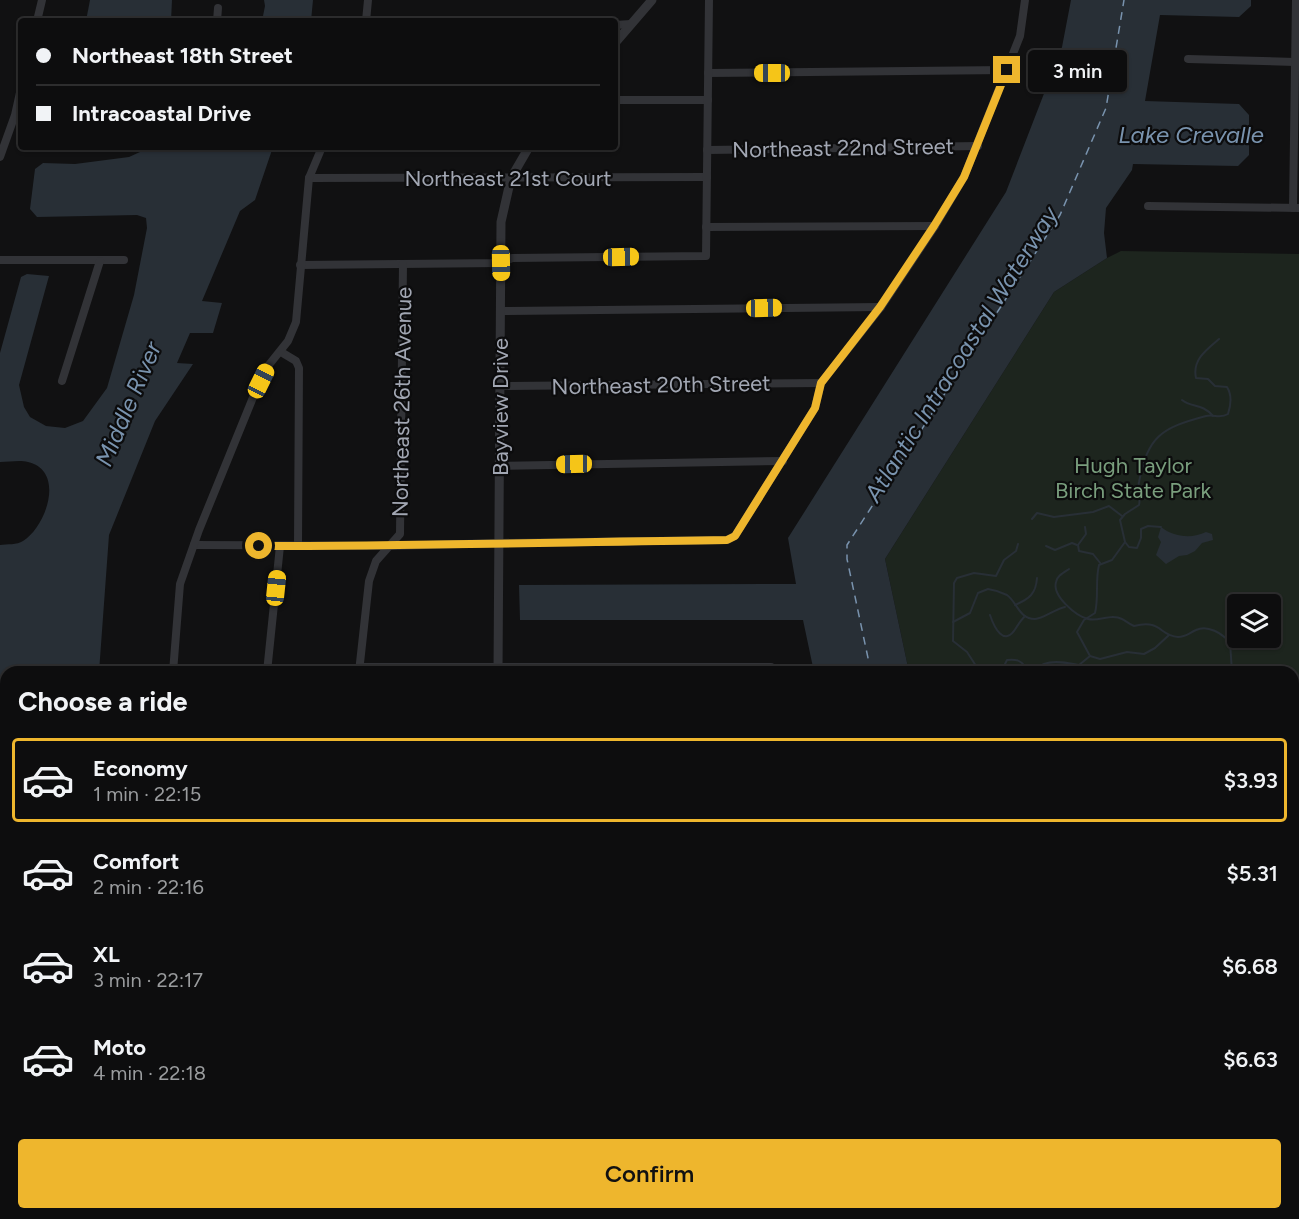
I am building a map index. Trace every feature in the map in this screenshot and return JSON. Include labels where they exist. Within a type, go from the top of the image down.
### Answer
[{"type":"street","points":[[38,18],[42,0]]},
{"type":"street","points":[[366,18],[368,0]]},
{"type":"street","points":[[618,39],[652,0]]},
{"type":"street","points":[[300,265],[501,263],[512,258],[706,256],[709,0]]},
{"type":"street","points":[[194,545],[388,546],[727,540],[735,536],[815,408],[821,383],[880,307],[964,177],[1020,36],[1025,0]]},
{"type":"street","points":[[1148,206],[1296,208],[1296,0]]},
{"type":"street","points":[[217,18],[218,8]]},
{"type":"street","points":[[618,25],[631,24]]},
{"type":"street","points":[[1188,59],[1295,62]]},
{"type":"street","points":[[708,73],[1007,70]]},
{"type":"street","points":[[618,100],[708,100]]},
{"type":"street","points":[[0,157],[18,115]]},
{"type":"street","name":"Northeast 22nd Street","points":[[707,150],[978,146]]},
{"type":"street","points":[[173,666],[180,584],[254,395],[268,366],[280,352],[296,322],[309,178],[321,150]]},
{"type":"street","name":"Bayview Drive","points":[[498,666],[501,222],[512,178],[527,150]]},
{"type":"street","name":"Northeast 21st Court","points":[[309,178],[707,177]]},
{"type":"street","points":[[706,227],[934,226]]},
{"type":"street","points":[[0,260],[124,260]]},
{"type":"street","points":[[62,381],[100,261]]},
{"type":"street","name":"Northeast 26th Avenue","points":[[359,666],[369,581],[376,561],[400,534],[403,264]]},
{"type":"street","points":[[501,312],[880,307]]},
{"type":"street","points":[[280,352],[296,361],[299,368],[298,545]]},
{"type":"street","name":"Northeast 20th Street","points":[[500,386],[821,383]]},
{"type":"street","points":[[500,466],[783,461]]},
{"type":"street","points":[[268,666],[280,546]]},
{"type":"green space","name":"Hugh Taylor Birch State Park","points":[[1121,251],[1299,254],[1299,666],[908,666],[885,559],[1054,292]]},
{"type":"water","points":[[90,0],[172,0],[171,18],[87,18]]},
{"type":"water","points":[[264,0],[313,0],[311,18],[263,18]]},
{"type":"water","points":[[1071,0],[1251,0],[1251,6],[1239,17],[1160,15],[1145,101],[1239,104],[1249,115],[1249,155],[1238,166],[1133,164],[1132,170],[1106,208],[1104,233],[1107,258],[1054,292],[885,559],[908,666],[813,666],[803,620],[520,620],[519,585],[796,584],[788,538],[1006,192],[1062,47]]},
{"type":"water","name":"Middle River","points":[[144,150],[272,150],[255,200],[240,211],[202,301],[222,303],[213,333],[190,333],[177,363],[193,364],[155,421],[109,535],[99,666],[0,666],[0,545],[21,542],[31,534],[45,512],[49,487],[40,467],[25,461],[0,462],[0,353],[21,277],[27,274],[49,276],[19,385],[24,407],[30,417],[46,426],[65,428],[83,421],[107,388],[134,295],[147,228],[146,218],[137,215],[37,217],[30,209],[35,169],[43,163],[75,164],[129,157]]},
{"type":"water","points":[[1161,527],[1183,536],[1195,536],[1206,532],[1212,534],[1213,540],[1202,543],[1195,551],[1179,556],[1166,564],[1156,555],[1161,542],[1158,537]]},
{"type":"waterway","points":[[1169,635],[1155,648],[1144,654],[1127,652],[1100,659],[1090,656],[1077,632],[1084,620],[1095,613],[1099,565],[1112,560],[1125,542],[1120,520],[1139,505],[1139,482],[1152,444],[1167,430],[1178,425],[1206,416],[1228,414],[1230,393],[1227,387],[1215,386],[1208,379],[1196,378],[1195,372],[1198,361],[1205,351],[1219,339]]},
{"type":"waterway","points":[[1182,400],[1205,409],[1213,416]]},
{"type":"waterway","points":[[1032,519],[1037,513],[1054,517],[1093,512],[1109,506],[1122,516]]},
{"type":"waterway","points":[[1125,542],[1129,547],[1137,548],[1141,538],[1141,529],[1148,526],[1161,527]]},
{"type":"waterway","points":[[1085,527],[1086,534],[1078,545],[1079,551],[1093,554],[1101,564]]},
{"type":"waterway","points":[[1046,546],[1055,550],[1072,543],[1077,545]]},
{"type":"waterway","points":[[976,666],[967,652],[953,641],[954,583],[957,578],[974,573],[996,576],[1004,560],[1016,551],[1018,544]]},
{"type":"waterway","points":[[1069,569],[1058,578],[1056,587],[1066,605],[1083,617],[1092,620],[1118,617],[1134,626],[1143,624],[1155,626],[1167,634],[1178,637],[1205,628],[1219,633],[1227,640]]},
{"type":"waterway","points":[[1015,605],[1031,595],[1037,578]]},
{"type":"waterway","points":[[953,622],[970,613],[978,593],[988,589],[1007,595],[1022,613],[1030,618],[1038,619],[1065,607]]},
{"type":"waterway","points":[[990,615],[997,630],[1004,636],[1012,634],[1025,616]]},
{"type":"waterway","points":[[1230,648],[1232,666]]},
{"type":"waterway","points":[[1040,666],[1052,662],[1079,665],[1090,656]]},
{"type":"waterway","points":[[1004,666],[1007,660],[1018,661],[1024,666]]},
{"type":"ferry route","points":[[870,666],[847,559],[847,545],[1060,215],[1106,108],[1124,0]]},
{"type":"route","points":[[259,546],[727,540],[735,536],[815,408],[821,383],[880,307],[964,177],[1007,70]]},
{"type":"water label","name":"Lake Crevalle","points":[[1191,134]]},
{"type":"water label","name":"Atlantic Intracoastal Waterway","points":[[961,354]]}]
